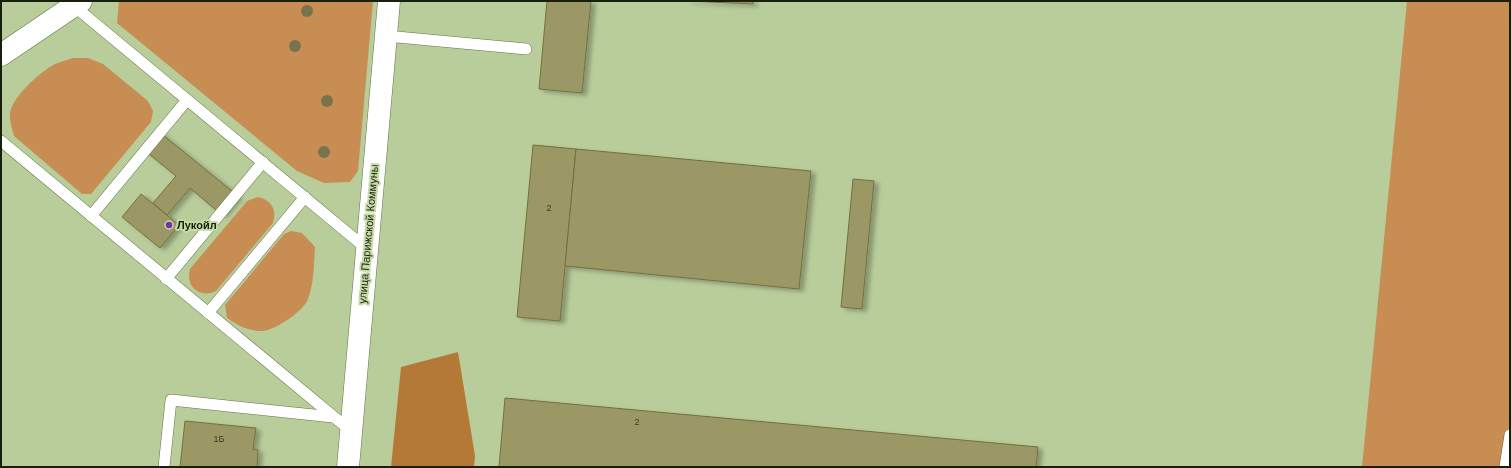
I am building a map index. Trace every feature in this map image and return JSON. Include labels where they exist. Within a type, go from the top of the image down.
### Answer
[{"type":"main road","name":"улица Парижской Коммуны","points":[[348,467],[389,1]]},
{"type":"main road","points":[[1,55],[78,3]]},
{"type":"lane","points":[[78,3],[187,100],[367,249]]},
{"type":"lane","points":[[386,36],[526,49]]},
{"type":"lane","points":[[91,216],[187,100]]},
{"type":"lane","points":[[1,141],[351,432]]},
{"type":"lane","points":[[166,279],[263,162]]},
{"type":"lane","points":[[208,313],[305,197]]},
{"type":"lane","points":[[164,467],[171,400],[333,417]]},
{"type":"lane","points":[[1505,467],[1510,438]]},
{"type":"shaded area","points":[[119,1],[373,1],[358,171],[350,182],[324,183],[297,171],[117,23]]},
{"type":"shaded area","points":[[1407,1],[1510,1],[1510,467],[1362,467]]},
{"type":"shaded area","points":[[73,58],[88,58],[103,64],[148,101],[153,111],[151,122],[91,194],[82,194],[14,136],[10,119],[11,109],[18,96],[30,84],[43,72],[55,64]]},
{"type":"shaded area","points":[[258,197],[263,198],[272,206],[274,213],[273,223],[216,291],[204,293],[195,290],[190,281],[190,269],[247,201]]},
{"type":"shaded area","points":[[291,231],[302,233],[315,247],[311,287],[305,304],[288,320],[273,328],[261,331],[247,329],[227,318],[225,305],[284,234]]},
{"type":"shaded area","points":[[458,352],[475,456],[474,467],[391,467],[401,367]]},
{"type":"building","points":[[547,1],[591,1],[582,93],[539,89]]},
{"type":"building","points":[[688,1],[753,1],[753,4]]},
{"type":"building","points":[[158,131],[238,196],[222,215],[190,188],[167,215],[153,203],[176,176],[143,149]]},
{"type":"building","points":[[533,145],[576,149],[560,321],[517,317]]},
{"type":"building","points":[[576,149],[811,171],[799,289],[565,266]]},
{"type":"building","points":[[853,179],[874,181],[862,309],[841,307]]},
{"type":"building","points":[[141,194],[179,225],[160,248],[122,217]]},
{"type":"building","points":[[505,398],[1038,447],[1036,467],[499,467]]},
{"type":"building","points":[[185,421],[256,428],[253,449],[258,450],[257,467],[180,467]]},
{"type":"place","name":"Лукойл","points":[[169,225]]}]
